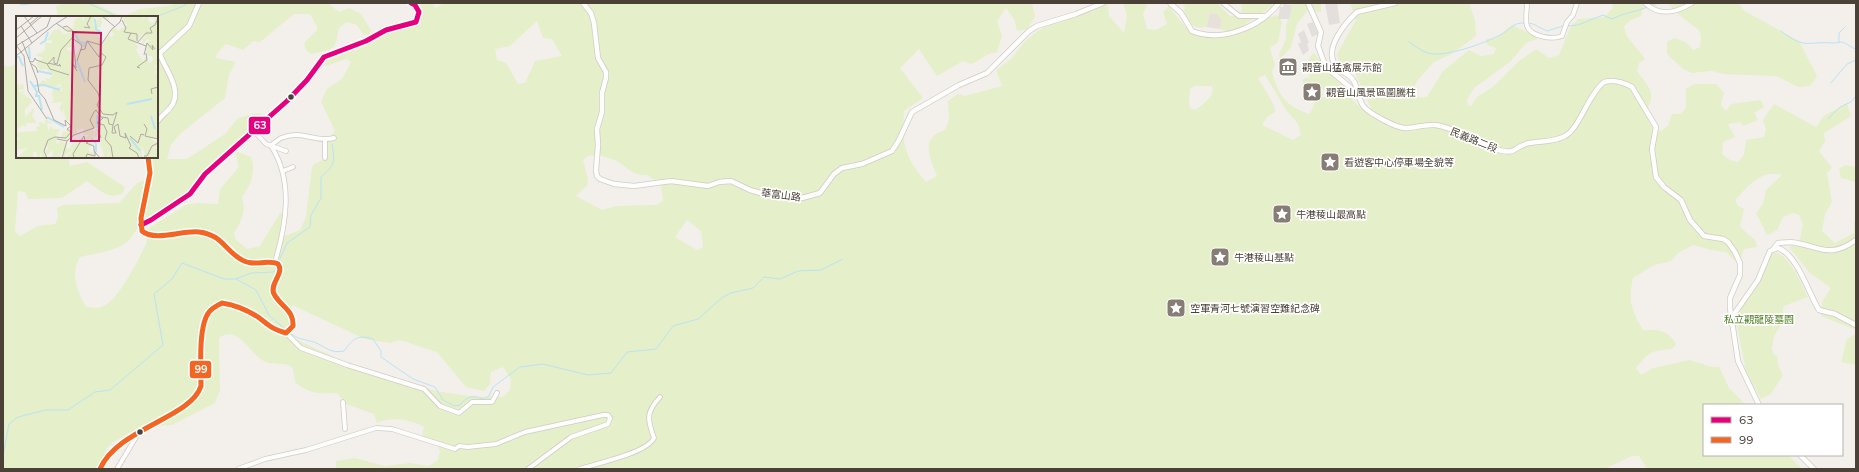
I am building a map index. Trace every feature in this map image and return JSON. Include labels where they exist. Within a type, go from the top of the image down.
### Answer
[{"type":"street","points":[[158,121],[174,103],[172,78],[160,55],[161,52],[189,26],[199,3]]},
{"type":"street","points":[[141,225],[190,194],[205,174],[287,101],[307,80],[324,57],[366,42],[386,30],[416,22],[419,12],[415,5],[411,3]]},
{"type":"street","name":"華富山路","points":[[583,3],[591,12],[594,23],[598,58],[606,72],[602,93],[602,112],[597,129],[598,145],[596,170],[597,176],[600,179],[614,184],[634,186],[672,181],[708,186],[725,181],[731,181],[750,190],[764,194],[802,198],[820,193],[834,174],[842,168],[862,164],[892,151],[899,140],[912,112],[960,85],[987,73],[1029,31],[1037,26],[1076,14],[1103,3]]},
{"type":"street","points":[[1170,3],[1181,13],[1190,28],[1196,32],[1227,35],[1236,32],[1264,16],[1279,3]]},
{"type":"street","points":[[1223,3],[1239,16],[1264,16]]},
{"type":"street","points":[[1308,3],[1320,32],[1318,46],[1324,62],[1333,73],[1357,93]]},
{"type":"street","name":"民義路二段","points":[[1395,3],[1357,12],[1350,19],[1332,47],[1331,54],[1335,65],[1354,80],[1360,101],[1365,109],[1395,126],[1405,128],[1422,125],[1436,125],[1495,149],[1505,152],[1513,152],[1527,143],[1565,137],[1577,124],[1597,87],[1604,82],[1609,80],[1625,83],[1632,88],[1656,127],[1652,156],[1654,170],[1659,182],[1681,200],[1690,220],[1704,236],[1722,239],[1728,242],[1740,263],[1740,275],[1730,298],[1730,308],[1738,361],[1759,404]]},
{"type":"street","points":[[1527,3],[1527,23],[1529,29],[1541,37],[1557,39],[1562,36],[1564,28],[1573,15],[1577,3]]},
{"type":"street","points":[[1646,4],[1651,8],[1671,13],[1680,11],[1692,3]]},
{"type":"street","points":[[253,130],[266,144],[286,151]]},
{"type":"street","points":[[271,146],[274,142],[290,135],[298,134],[325,140],[334,138]]},
{"type":"street","points":[[325,140],[325,158]]},
{"type":"street","points":[[271,146],[279,158],[283,172],[286,210],[276,263],[280,272],[273,290],[274,294],[286,307],[294,319],[293,326],[286,333]]},
{"type":"street","points":[[148,158],[150,173],[141,225],[142,231],[146,235],[155,236],[188,231],[210,234],[218,238],[241,260],[248,263],[276,263]]},
{"type":"street","points":[[283,172],[293,167]]},
{"type":"street","points":[[1732,317],[1752,288],[1770,251],[1778,243],[1796,242],[1828,251],[1847,246],[1856,240]]},
{"type":"street","points":[[1774,248],[1782,249],[1786,252],[1800,271],[1819,310],[1835,314],[1856,325]]},
{"type":"street","points":[[100,469],[108,454],[139,432],[180,409],[199,394],[201,386],[203,332],[206,317],[210,311],[222,303],[236,305],[258,317],[274,329],[286,333],[301,348],[347,365],[424,389],[440,406],[459,413],[472,402],[492,402],[497,393]]},
{"type":"street","points":[[579,469],[644,448],[653,441],[654,438],[649,424],[649,415],[660,397]]},
{"type":"street","points":[[343,402],[345,429]]},
{"type":"street","points":[[238,469],[376,428],[392,429],[455,449],[459,446],[468,447],[496,444],[525,432],[603,415],[608,415],[610,418],[608,424],[605,426],[584,431],[572,437],[528,469]]},
{"type":"street","points":[[117,469],[139,432]]},
{"type":"street","points":[[1801,456],[1814,469]]},
{"type":"shaded area","points":[[1325,3],[1337,3],[1340,23],[1329,25]]},
{"type":"shaded area","points":[[1284,4],[1292,5],[1289,19],[1278,19],[1280,7],[1283,7]]},
{"type":"shaded area","points":[[1210,13],[1218,14],[1222,21],[1220,29],[1206,27]]},
{"type":"shaded area","points":[[1313,22],[1318,34],[1312,37],[1307,24]]},
{"type":"shaded area","points":[[1304,30],[1309,43],[1307,44],[1309,50],[1303,55],[1298,44],[1301,42],[1298,34]]},
{"type":"green space","points":[[68,3],[94,3],[121,16],[58,16],[56,6]]},
{"type":"green space","points":[[176,3],[328,3],[339,12],[349,8],[361,14],[371,30],[369,36],[363,34],[357,25],[347,22],[339,28],[336,41],[332,48],[311,54],[306,50],[304,43],[317,30],[317,27],[310,14],[294,14],[260,42],[253,41],[243,50],[226,44],[217,53],[216,58],[236,62],[229,75],[225,98],[180,134],[171,145],[167,159],[187,159],[225,134],[238,118],[257,113],[262,114],[261,119],[255,127],[236,143],[184,197],[164,213],[142,223],[127,242],[119,247],[105,252],[80,257],[75,269],[75,276],[80,295],[86,307],[98,308],[113,299],[127,280],[147,242],[144,232],[146,230],[186,205],[197,203],[218,204],[220,189],[239,167],[235,151],[251,157],[253,168],[252,178],[242,197],[244,211],[234,233],[236,240],[247,249],[260,246],[280,213],[284,214],[282,230],[285,236],[300,230],[306,217],[312,167],[314,164],[323,160],[324,142],[335,131],[321,102],[327,89],[342,79],[351,62],[346,59],[326,66],[323,65],[323,62],[376,39],[389,28],[412,26],[418,22],[421,17],[417,3],[432,3],[436,8],[444,3],[1032,3],[1035,17],[1027,29],[1017,31],[1014,19],[1006,8],[997,21],[1002,36],[997,52],[989,54],[971,64],[963,61],[937,76],[919,49],[900,68],[923,98],[904,111],[904,142],[913,165],[926,182],[937,176],[930,156],[929,143],[932,138],[945,130],[949,120],[948,101],[958,94],[965,96],[1002,86],[996,70],[1011,59],[1026,40],[1044,27],[1108,4],[1109,16],[1124,33],[1127,16],[1123,3],[1148,3],[1143,14],[1147,29],[1156,30],[1167,24],[1163,12],[1169,6],[1186,28],[1191,31],[1202,35],[1223,36],[1225,30],[1220,29],[1222,21],[1218,14],[1210,13],[1206,27],[1201,28],[1194,26],[1184,11],[1185,6],[1180,3],[1217,3],[1230,16],[1238,16],[1242,10],[1241,3],[1276,3],[1246,24],[1248,29],[1267,18],[1277,15],[1282,22],[1278,42],[1270,48],[1275,65],[1272,72],[1274,80],[1284,99],[1294,107],[1309,114],[1316,98],[1327,97],[1325,91],[1311,81],[1308,73],[1307,66],[1311,56],[1314,53],[1356,103],[1369,111],[1371,108],[1354,71],[1339,62],[1337,54],[1356,20],[1350,3],[1469,3],[1475,20],[1476,36],[1450,55],[1434,62],[1417,81],[1412,93],[1421,98],[1427,97],[1443,71],[1469,50],[1481,56],[1494,54],[1496,48],[1487,45],[1486,39],[1496,38],[1512,25],[1540,38],[1526,43],[1510,62],[1474,88],[1467,100],[1468,105],[1471,106],[1477,97],[1494,86],[1519,61],[1536,49],[1549,58],[1559,55],[1571,26],[1578,19],[1604,17],[1613,8],[1612,3],[1667,3],[1643,8],[1641,16],[1631,20],[1624,26],[1626,35],[1645,59],[1639,63],[1637,71],[1650,91],[1651,100],[1645,113],[1653,129],[1661,131],[1668,126],[1672,114],[1680,114],[1686,108],[1686,89],[1694,84],[1716,84],[1724,93],[1721,105],[1726,111],[1731,104],[1761,100],[1764,107],[1754,113],[1758,120],[1743,126],[1740,122],[1728,124],[1735,137],[1723,142],[1722,154],[1730,160],[1738,162],[1744,155],[1746,140],[1764,137],[1766,129],[1763,120],[1774,104],[1816,127],[1824,116],[1847,103],[1851,116],[1824,133],[1825,141],[1819,151],[1832,168],[1827,173],[1832,202],[1825,214],[1822,231],[1835,243],[1854,233],[1854,222],[1856,221],[1856,330],[1821,316],[1822,302],[1831,288],[1810,273],[1789,247],[1799,243],[1803,225],[1799,215],[1793,213],[1783,217],[1777,230],[1768,235],[1766,233],[1756,213],[1763,204],[1766,190],[1782,175],[1767,174],[1750,184],[1735,200],[1738,206],[1744,209],[1740,227],[1755,240],[1757,247],[1744,249],[1741,258],[1735,261],[1726,252],[1711,250],[1694,245],[1678,253],[1671,261],[1654,265],[1633,278],[1631,299],[1633,311],[1643,330],[1662,331],[1669,335],[1676,344],[1672,349],[1660,350],[1651,353],[1644,358],[1636,368],[1641,375],[1653,368],[1690,360],[1712,367],[1719,367],[1729,388],[1745,404],[1703,404],[1703,456],[1789,456],[1802,469],[1647,469],[1639,456],[1632,456],[1604,469],[336,469],[336,461],[355,458],[385,466],[410,463],[429,466],[438,460],[440,451],[438,446],[425,442],[422,437],[424,427],[413,422],[395,419],[377,423],[374,414],[346,404],[337,393],[320,393],[305,389],[295,382],[293,368],[283,364],[272,364],[260,359],[239,338],[227,334],[220,337],[219,341],[220,390],[215,403],[172,425],[143,426],[113,442],[106,449],[102,469],[3,469],[3,65],[8,67],[16,64],[16,158],[68,158],[70,166],[87,162],[125,187],[123,193],[113,196],[104,193],[87,181],[62,198],[28,199],[25,192],[18,191],[15,231],[20,236],[38,226],[55,224],[58,218],[57,208],[63,205],[119,203],[137,183],[150,178],[147,158],[158,158],[158,16],[125,16],[140,9],[168,6]],"holes":[[[537,21],[543,38],[552,39],[562,56],[535,61],[525,83],[518,84],[506,63],[497,60],[495,49],[510,46]],[[1265,75],[1286,110],[1298,124],[1301,135],[1293,140],[1262,125],[1267,117],[1275,112],[1274,105],[1258,78]],[[1194,86],[1212,86],[1212,94],[1208,100],[1195,110],[1190,108],[1190,89]],[[599,155],[617,161],[634,173],[647,175],[661,184],[663,201],[656,205],[616,206],[602,210],[576,196],[587,186],[588,179],[583,160],[588,156]],[[687,220],[701,231],[703,247],[697,250],[675,237]],[[292,305],[365,339],[390,343],[400,340],[437,352],[466,387],[484,391],[490,384],[491,372],[503,367],[511,379],[510,390],[503,397],[447,393],[420,387],[366,370],[289,336]]]},
{"type":"green space","points":[[1293,3],[1321,3],[1321,12],[1307,11],[1297,24],[1291,47],[1280,59],[1279,54],[1286,39],[1286,26]]},
{"type":"green space","points":[[1667,3],[1739,3],[1743,10],[1799,41],[1817,76],[1810,86],[1798,87],[1776,76],[1723,74],[1712,71],[1692,73],[1683,69],[1667,54],[1667,42],[1674,38],[1686,42],[1693,50],[1700,47],[1701,37],[1699,30],[1684,19]]},
{"type":"green space","points":[[1308,77],[1324,95],[1315,97],[1309,95],[1302,80]]},
{"type":"green space","points":[[1845,165],[1856,167],[1856,182],[1841,178],[1839,169]]},
{"type":"green space","name":"私立觀龍陵墓園","points":[[1776,253],[1786,259],[1791,265],[1808,297],[1784,306],[1780,327],[1774,336],[1772,349],[1774,355],[1777,356],[1778,365],[1783,375],[1771,394],[1761,399],[1746,371],[1736,321],[1738,309],[1755,290],[1771,254]]},
{"type":"green space","points":[[1856,334],[1856,365],[1841,362],[1847,339]]},
{"type":"waterway","points":[[17,3],[23,5],[34,3]]},
{"type":"waterway","points":[[88,3],[116,16]]},
{"type":"waterway","points":[[158,16],[188,3]]},
{"type":"waterway","points":[[1651,6],[1657,3]]},
{"type":"waterway","points":[[1568,26],[1578,25],[1603,15],[1612,19],[1648,7]]},
{"type":"waterway","points":[[1409,42],[1420,50],[1428,53],[1435,54],[1454,52],[1485,42],[1503,33],[1514,25],[1524,23]]},
{"type":"waterway","points":[[1527,23],[1533,24],[1547,31],[1563,26]]},
{"type":"waterway","points":[[1839,42],[1839,33],[1845,27]]},
{"type":"waterway","points":[[1781,31],[1801,43],[1842,42],[1856,49]]},
{"type":"waterway","points":[[1831,83],[1847,64],[1856,60]]},
{"type":"waterway","points":[[1828,119],[1840,107],[1851,102],[1856,96]]},
{"type":"waterway","points":[[278,263],[287,243],[310,227],[311,215],[321,198],[321,177],[329,169],[334,160],[332,144]]},
{"type":"waterway","points":[[290,333],[336,352],[344,351],[350,343],[359,337],[373,339],[381,351],[381,357],[413,379],[435,387],[443,400],[454,406],[460,405],[470,397],[483,399],[489,396],[493,387],[520,367],[543,364],[588,375],[611,373],[627,352],[656,349],[673,326],[698,319],[723,297],[731,293],[753,288],[764,277],[780,279],[798,271],[821,270],[843,259]]},
{"type":"waterway","points":[[3,456],[9,424],[18,417],[46,410],[68,410],[95,392],[110,390],[163,345],[154,294],[172,279],[182,263],[224,279],[236,279],[251,273],[274,272],[277,266]]},
{"type":"waterway","points":[[236,279],[256,290],[269,315],[285,329]]},
{"type":"transit line","name":"63","points":[[141,225],[190,194],[205,174],[287,101],[307,80],[324,57],[366,41],[386,30],[416,22],[419,12],[415,5],[411,3]]},
{"type":"transit line","name":"99","points":[[100,469],[109,455],[122,443],[184,407],[195,397],[201,386],[201,348],[203,327],[205,318],[213,308],[222,303],[236,306],[254,314],[273,328],[286,333],[293,326],[293,321],[289,312],[274,294],[273,290],[280,271],[278,264],[269,262],[246,262],[236,256],[213,236],[199,232],[154,236],[142,231],[141,218],[150,173],[148,158]]},
{"type":"place","name":"觀音山猛禽展示館","points":[[1288,67]]},
{"type":"place","name":"觀音山風景區圖騰柱","points":[[1312,92]]},
{"type":"place","name":"看遊客中心停車場全貌等","points":[[1330,162]]},
{"type":"place","name":"牛港稜山最高點","points":[[1282,214]]},
{"type":"place","name":"牛港稜山基點","points":[[1220,257]]},
{"type":"place","name":"空軍青河七號演習空難紀念碑","points":[[1176,308]]}]
